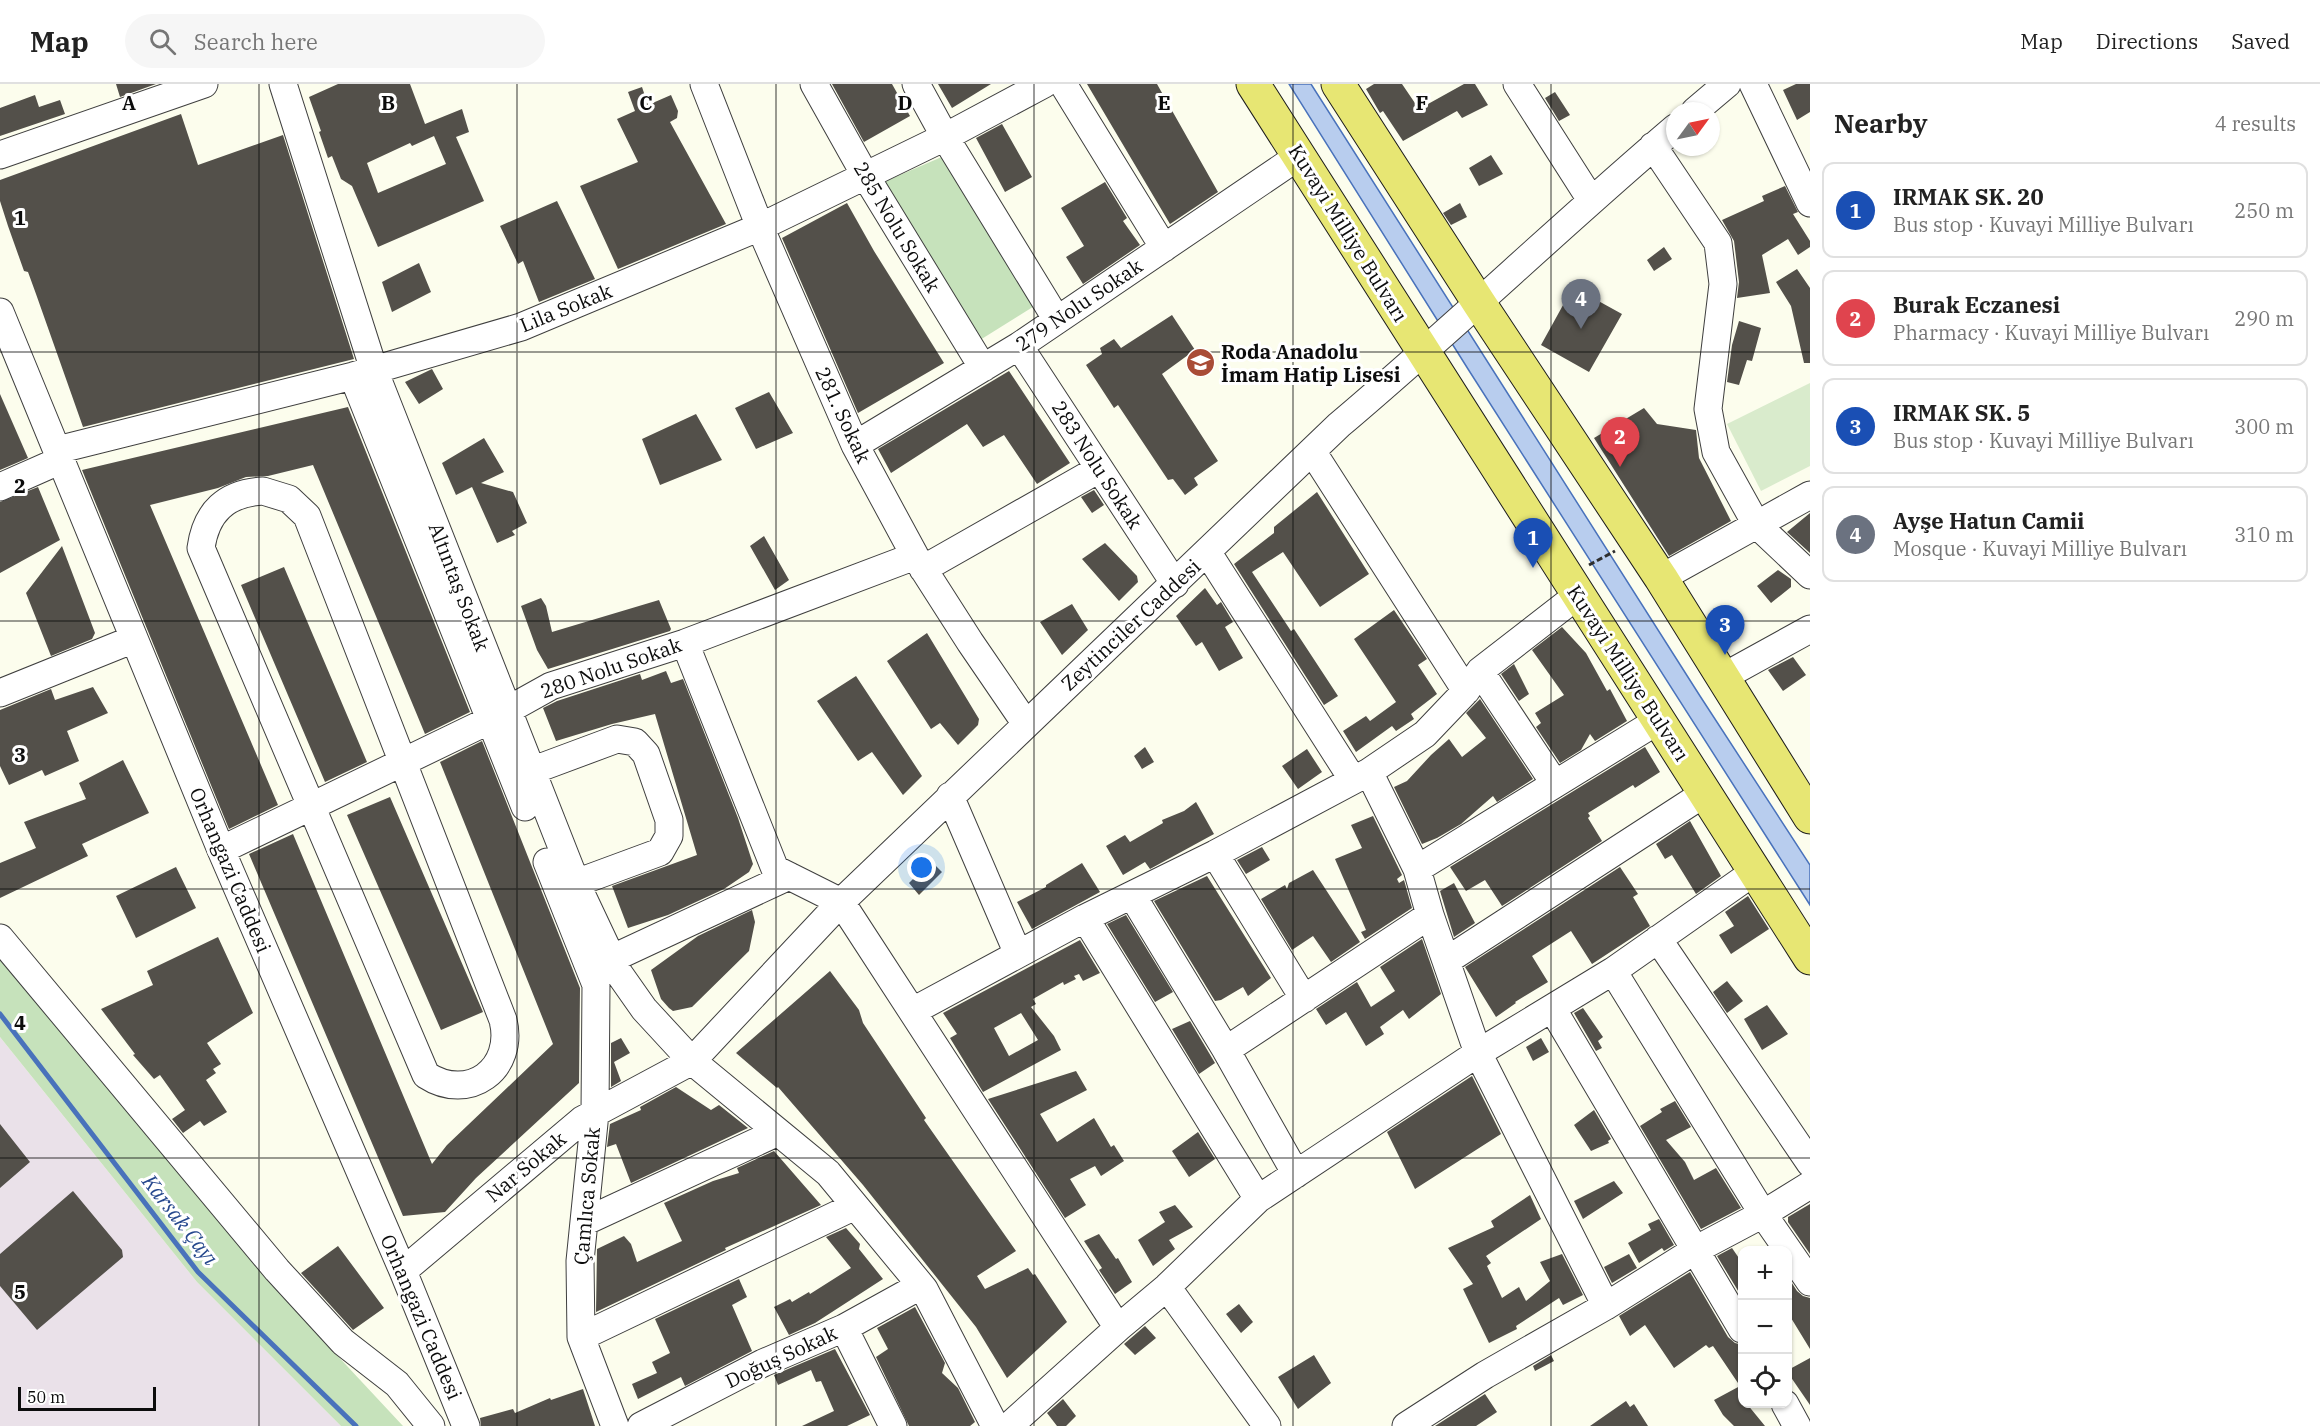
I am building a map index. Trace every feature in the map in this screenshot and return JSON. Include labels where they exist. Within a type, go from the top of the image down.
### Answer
[{"type":"main road","name":"Kuvayi Milliye Bulvarı","points":[[1253,84],[1299,156],[1453,327],[1661,578],[1810,817]]},
{"type":"main road","name":"Kuvayi Milliye Bulvarı","points":[[1338,84],[1453,327],[1583,581],[1659,720],[1810,958]]},
{"type":"street","points":[[0,155],[204,84]]},
{"type":"street","name":"Altıntaş Sokak","points":[[284,84],[363,373],[499,714],[608,972],[692,1061],[828,1173],[924,1289],[994,1426]]},
{"type":"street","name":"281. Sokak","points":[[704,84],[760,227],[855,445],[919,562],[1026,724]]},
{"type":"street","name":"285 Nolu Sokak","points":[[814,84],[865,176],[983,368]]},
{"type":"street","points":[[916,84],[1057,321]]},
{"type":"street","name":"Lila Sokak","points":[[0,487],[59,455],[363,373],[521,327],[760,227],[945,136],[1044,84]]},
{"type":"street","points":[[1063,84],[1164,248]]},
{"type":"street","points":[[1517,84],[1591,200]]},
{"type":"street","points":[[1706,102],[1727,84]]},
{"type":"street","points":[[1753,84],[1810,203]]},
{"type":"street","name":"Zeytinciler Caddesi","points":[[692,1061],[842,902],[950,796],[1208,553],[1339,424],[1453,327],[1591,200],[1666,135]]},
{"type":"street","points":[[1653,146],[1718,243],[1723,284],[1708,409],[1716,452],[1756,524],[1810,574]]},
{"type":"street","name":"279 Nolu Sokak","points":[[855,445],[1019,346],[1299,156]]},
{"type":"street","name":"Orhangazi Caddesi","points":[[0,312],[221,850],[403,1271],[466,1426]]},
{"type":"street","name":"283 Nolu Sokak","points":[[1019,346],[1175,584]]},
{"type":"street","points":[[1312,451],[1473,681],[1555,784]]},
{"type":"street","name":"280 Nolu Sokak","points":[[221,850],[403,762],[551,686],[685,643],[919,562],[1099,469]]},
{"type":"street","points":[[263,491],[276,494],[289,499],[307,516],[505,1030],[505,1042],[498,1064],[490,1073],[479,1080],[456,1086],[436,1081],[426,1075],[310,807],[201,548],[203,535],[214,513],[236,496],[263,491]]},
{"type":"street","points":[[1661,578],[1810,495]]},
{"type":"street","points":[[1208,553],[1361,776],[1417,870],[1430,915],[1478,1053],[1606,1305]]},
{"type":"street","points":[[913,1011],[1085,918],[1215,854],[1361,776],[1425,734],[1473,681],[1583,581]]},
{"type":"street","points":[[1723,676],[1810,629]]},
{"type":"street","points":[[0,693],[134,639]]},
{"type":"street","points":[[685,643],[776,869],[842,902],[1118,1328]]},
{"type":"street","name":"Altıntaş Sokak","points":[[499,714],[531,771],[576,883],[608,972]]},
{"type":"street","points":[[1417,870],[1659,720]]},
{"type":"street","points":[[531,771],[617,739],[635,742],[646,754],[669,820],[669,836],[666,845],[660,852],[576,883]]},
{"type":"street","points":[[1446,961],[1705,793]]},
{"type":"street","points":[[950,796],[1018,954]]},
{"type":"street","points":[[1215,854],[1304,999]]},
{"type":"street","points":[[1009,1426],[1167,1287],[1258,1199],[1478,1053],[1613,971],[1754,872]]},
{"type":"street","points":[[608,972],[789,876]]},
{"type":"street","points":[[1132,895],[1226,1050],[1296,1174]]},
{"type":"street","points":[[1226,1050],[1430,915]]},
{"type":"street","points":[[1085,918],[1258,1199]]},
{"type":"street","points":[[0,938],[277,1270],[343,1342],[397,1384],[432,1426]]},
{"type":"street","points":[[1659,939],[1810,1163]]},
{"type":"street","points":[[1613,971],[1763,1214],[1810,1282]]},
{"type":"street","name":"Çamlıca Sokak","points":[[608,972],[580,1261],[581,1337],[615,1426]]},
{"type":"street","points":[[1552,1008],[1738,1320]]},
{"type":"street","name":"Nar Sokak","points":[[403,1271],[582,1120],[692,1061]]},
{"type":"street","points":[[584,1222],[778,1132]]},
{"type":"street","points":[[1406,1426],[1485,1375],[1810,1185]]},
{"type":"street","points":[[581,1337],[855,1206]]},
{"type":"street","name":"Doğuş Sokak","points":[[641,1426],[763,1363],[844,1328],[920,1286]]},
{"type":"street","points":[[1167,1287],[1267,1426]]},
{"type":"street","points":[[844,1328],[893,1426]]},
{"type":"path","points":[[1583,581],[1623,547]]},
{"type":"shaded area","points":[[0,1037],[197,1282],[341,1426],[0,1426]]},
{"type":"green space","points":[[944,156],[1036,305],[980,340],[879,184]]},
{"type":"green space","points":[[1810,383],[1810,466],[1761,491],[1727,424]]},
{"type":"green space","points":[[0,957],[320,1337],[403,1426],[341,1426],[197,1282],[0,1037]]},
{"type":"water","points":[[1289,84],[1311,84],[1810,865],[1810,905],[1468,369]]},
{"type":"building","points":[[116,84],[156,84],[120,97]]},
{"type":"building","points":[[338,84],[410,84],[425,124],[462,109],[469,132],[456,137],[484,201],[378,247],[352,186],[341,179],[332,156],[328,158],[309,97]],"holes":[[[434,136],[446,164],[378,193],[367,163],[410,143],[412,146]]]},
{"type":"building","points":[[832,84],[892,84],[910,116],[864,142]]},
{"type":"building","points":[[938,84],[991,84],[952,108]]},
{"type":"building","points":[[1087,84],[1157,84],[1218,192],[1170,224]]},
{"type":"building","points":[[1374,84],[1402,84],[1419,109],[1464,84],[1475,84],[1488,105],[1462,118],[1457,111],[1403,141],[1383,111],[1380,113],[1366,89]]},
{"type":"building","points":[[1796,84],[1810,84],[1810,112],[1797,120],[1783,90]]},
{"type":"building","points":[[642,87],[648,105],[671,95],[678,111],[677,118],[670,122],[726,224],[618,269],[580,186],[638,162],[617,119],[635,111],[628,92]]},
{"type":"building","points":[[1555,92],[1570,115],[1559,121],[1545,98]]},
{"type":"building","points":[[35,95],[39,107],[60,100],[65,114],[0,136],[0,108]]},
{"type":"building","points":[[181,114],[198,165],[283,135],[354,359],[83,427],[28,272],[24,271],[8,226],[0,201],[0,180]]},
{"type":"building","points":[[1002,124],[1032,177],[1005,192],[976,138]]},
{"type":"building","points":[[1491,155],[1503,174],[1479,186],[1469,168]]},
{"type":"building","points":[[1105,182],[1127,218],[1123,221],[1140,245],[1083,284],[1066,257],[1084,246],[1061,208]]},
{"type":"building","points":[[1785,186],[1798,212],[1793,214],[1810,241],[1810,247],[1798,255],[1788,239],[1762,255],[1770,293],[1737,298],[1739,282],[1734,241],[1722,220],[1764,201],[1762,196]]},
{"type":"building","points":[[557,201],[595,279],[539,302],[523,261],[518,264],[500,226]]},
{"type":"building","points":[[847,203],[944,363],[858,413],[782,238]]},
{"type":"building","points":[[1460,203],[1467,217],[1451,225],[1443,213]]},
{"type":"building","points":[[1664,247],[1672,259],[1654,271],[1647,260]]},
{"type":"building","points":[[419,263],[431,292],[392,312],[382,282]]},
{"type":"building","points":[[1797,269],[1810,288],[1810,363],[1804,363],[1791,306],[1776,282]]},
{"type":"building","points":[[1573,287],[1622,314],[1589,372],[1541,345]]},
{"type":"building","points":[[1172,315],[1195,350],[1162,374],[1218,461],[1194,478],[1198,485],[1185,495],[1173,479],[1168,480],[1118,405],[1114,408],[1086,365],[1102,354],[1100,348],[1114,339],[1121,348]]},
{"type":"building","points":[[1739,321],[1761,328],[1752,361],[1747,360],[1739,385],[1727,382],[1732,345]]},
{"type":"building","points":[[432,369],[443,389],[419,404],[405,382]]},
{"type":"building","points":[[1009,371],[1070,463],[1037,484],[1004,435],[983,447],[967,424],[891,473],[878,449]]},
{"type":"building","points":[[769,392],[793,433],[756,449],[735,408]]},
{"type":"building","points":[[0,394],[28,458],[0,470]]},
{"type":"building","points":[[348,407],[470,712],[425,734],[313,465],[268,476],[246,477],[218,488],[150,505],[278,805],[229,829],[82,470]]},
{"type":"building","points":[[1644,408],[1657,424],[1696,430],[1699,458],[1731,521],[1669,556],[1594,438]]},
{"type":"building","points":[[696,414],[722,460],[660,485],[642,439]]},
{"type":"building","points":[[484,438],[504,472],[481,483],[513,492],[527,523],[512,531],[515,535],[497,543],[472,487],[456,495],[442,463]]},
{"type":"building","points":[[38,487],[60,540],[0,573],[0,502]]},
{"type":"building","points":[[1094,490],[1104,505],[1092,513],[1081,497]]},
{"type":"building","points":[[1317,492],[1369,574],[1320,607],[1283,552],[1252,572],[1291,631],[1294,629],[1338,696],[1324,705],[1234,564],[1274,533],[1274,527]]},
{"type":"building","points":[[1810,513],[1810,553],[1787,532]]},
{"type":"building","points":[[764,536],[789,580],[775,590],[750,546]]},
{"type":"building","points":[[1105,543],[1137,576],[1138,582],[1119,601],[1082,559]]},
{"type":"building","points":[[62,546],[95,633],[92,639],[51,656],[26,593]]},
{"type":"building","points":[[284,567],[367,762],[325,782],[241,585]]},
{"type":"building","points":[[1778,570],[1791,579],[1791,587],[1771,603],[1757,586]]},
{"type":"building","points":[[1205,588],[1217,605],[1221,602],[1233,622],[1225,627],[1243,658],[1219,671],[1202,642],[1196,646],[1176,616]]},
{"type":"building","points":[[541,598],[546,606],[552,632],[659,600],[671,629],[548,669],[537,650],[521,606]]},
{"type":"building","points":[[1072,604],[1088,630],[1062,655],[1040,622]]},
{"type":"building","points":[[1394,610],[1427,659],[1418,665],[1437,694],[1411,714],[1414,719],[1396,731],[1392,726],[1356,752],[1343,731],[1366,716],[1370,721],[1396,702],[1354,639]]},
{"type":"building","points":[[1562,627],[1586,653],[1607,691],[1610,689],[1627,721],[1595,741],[1590,734],[1581,750],[1560,763],[1536,727],[1541,723],[1535,713],[1564,695],[1532,650]]},
{"type":"building","points":[[927,633],[979,719],[978,725],[958,745],[940,723],[931,729],[887,661]]},
{"type":"building","points":[[1793,657],[1806,675],[1783,691],[1768,670]]},
{"type":"building","points":[[1514,664],[1529,694],[1519,701],[1501,674]]},
{"type":"building","points":[[666,671],[671,683],[683,679],[738,818],[753,864],[749,872],[724,889],[668,915],[628,928],[612,886],[697,855],[655,714],[556,741],[543,708],[557,701],[640,674],[642,680]]},
{"type":"building","points":[[856,676],[922,776],[903,795],[872,752],[858,761],[817,701]]},
{"type":"building","points":[[93,687],[108,713],[67,731],[79,761],[45,776],[42,770],[9,785],[0,766],[0,710],[51,689],[55,700]]},
{"type":"building","points":[[1480,699],[1533,779],[1497,802],[1493,796],[1461,824],[1422,844],[1394,787],[1407,781],[1449,739],[1462,757],[1486,738],[1466,713]]},
{"type":"building","points":[[482,741],[580,988],[579,1083],[476,1178],[445,1212],[403,1216],[249,854],[293,834],[432,1164],[447,1145],[553,1044],[440,762]]},
{"type":"building","points":[[1145,747],[1154,762],[1142,769],[1134,756]]},
{"type":"building","points":[[1645,747],[1660,772],[1635,788],[1633,785],[1588,813],[1590,816],[1588,818],[1602,841],[1502,906],[1485,880],[1466,891],[1450,867]]},
{"type":"building","points":[[1307,749],[1322,772],[1298,789],[1282,766]]},
{"type":"building","points":[[123,760],[149,813],[82,844],[88,856],[0,898],[0,863],[36,848],[24,822],[86,799],[79,783]]},
{"type":"building","points":[[390,797],[483,1012],[441,1030],[347,815]]},
{"type":"building","points":[[1196,802],[1214,834],[1150,869],[1145,862],[1123,875],[1106,846],[1125,835],[1130,842],[1163,823],[1162,820],[1184,811]]},
{"type":"building","points":[[1373,816],[1402,875],[1397,879],[1399,883],[1404,880],[1412,908],[1365,939],[1361,932],[1366,930],[1335,859],[1362,848],[1351,825]]},
{"type":"building","points":[[1690,821],[1721,876],[1696,894],[1672,855],[1665,859],[1656,844]]},
{"type":"building","points":[[1262,847],[1270,860],[1246,874],[1237,860]]},
{"type":"building","points":[[931,861],[942,872],[919,895],[909,883]]},
{"type":"building","points":[[1082,863],[1100,892],[1032,929],[1017,902],[1046,887]]},
{"type":"building","points":[[176,867],[196,908],[136,938],[116,896]]},
{"type":"building","points":[[1620,867],[1638,894],[1633,897],[1650,926],[1592,964],[1571,931],[1532,956],[1548,982],[1515,1002],[1496,1017],[1465,967]]},
{"type":"building","points":[[1313,870],[1360,942],[1331,962],[1313,936],[1292,950],[1261,899],[1285,885],[1287,889],[1289,883]]},
{"type":"building","points":[[1207,876],[1271,978],[1248,996],[1243,987],[1215,1001],[1154,901]]},
{"type":"building","points":[[1454,883],[1475,923],[1454,937],[1440,891]]},
{"type":"building","points":[[1748,896],[1769,929],[1731,954],[1719,935],[1734,926],[1725,912]]},
{"type":"building","points":[[752,910],[755,922],[749,951],[692,1007],[673,1011],[669,1008],[661,999],[651,970],[698,936]]},
{"type":"building","points":[[1126,915],[1173,992],[1155,1002],[1107,924]]},
{"type":"building","points":[[218,937],[253,1013],[207,1043],[221,1064],[213,1069],[216,1073],[206,1080],[227,1112],[204,1126],[200,1121],[183,1133],[172,1119],[185,1110],[160,1075],[154,1079],[133,1055],[135,1054],[101,1009],[153,985],[147,971]]},
{"type":"building","points":[[1422,939],[1441,994],[1409,1019],[1403,1010],[1380,1027],[1384,1034],[1366,1046],[1346,1012],[1326,1025],[1316,1009],[1357,982],[1371,1007],[1395,991],[1380,967]]},
{"type":"building","points":[[1080,940],[1100,973],[1083,981],[1079,974],[1074,976],[1076,979],[1064,985],[1063,982],[1033,999],[1036,1004],[1031,1007],[1054,1036],[1061,1050],[983,1092],[950,1038],[957,1034],[943,1013]],"holes":[[[1021,1013],[1038,1040],[1009,1056],[994,1028]]]},
{"type":"building","points":[[830,971],[859,1010],[863,1023],[926,1118],[924,1120],[1016,1251],[977,1276],[985,1289],[1028,1268],[1033,1275],[1035,1274],[1067,1322],[1007,1378],[976,1327],[863,1185],[778,1087],[736,1053]]},
{"type":"building","points":[[1727,981],[1743,1001],[1727,1013],[1713,992]]},
{"type":"building","points":[[1767,1005],[1788,1034],[1762,1050],[1744,1019]]},
{"type":"building","points":[[1583,1008],[1603,1037],[1598,1041],[1602,1048],[1596,1051],[1574,1013]]},
{"type":"building","points":[[1190,1021],[1215,1063],[1199,1074],[1172,1029]]},
{"type":"building","points":[[621,1038],[630,1053],[614,1062],[621,1081],[611,1087],[611,1043]]},
{"type":"building","points":[[1541,1038],[1549,1052],[1533,1061],[1526,1047]]},
{"type":"building","points":[[1076,1071],[1087,1090],[1040,1114],[1057,1142],[1094,1118],[1111,1147],[1114,1145],[1124,1161],[1101,1176],[1095,1166],[1070,1179],[1086,1205],[1065,1218],[988,1099]]},
{"type":"building","points":[[1472,1076],[1501,1134],[1415,1189],[1387,1132]]},
{"type":"building","points":[[676,1087],[711,1110],[719,1105],[748,1128],[631,1183],[616,1144],[607,1147],[610,1124],[641,1110],[640,1107]]},
{"type":"building","points":[[1675,1101],[1691,1127],[1666,1140],[1685,1162],[1694,1180],[1716,1168],[1741,1208],[1701,1229],[1640,1126],[1662,1112],[1660,1109]]},
{"type":"building","points":[[1594,1110],[1611,1139],[1609,1143],[1591,1151],[1574,1125]]},
{"type":"building","points":[[0,1124],[30,1162],[0,1188]]},
{"type":"building","points":[[1198,1132],[1215,1159],[1189,1177],[1172,1151]]},
{"type":"building","points":[[774,1151],[821,1205],[725,1248],[726,1250],[596,1312],[597,1249],[624,1236],[631,1244],[637,1262],[682,1241],[664,1203],[713,1181],[739,1173],[737,1168]]},
{"type":"building","points":[[1614,1181],[1623,1193],[1583,1219],[1574,1201]]},
{"type":"building","points":[[73,1191],[122,1250],[123,1257],[37,1330],[0,1286],[0,1254]]},
{"type":"building","points":[[1530,1195],[1541,1219],[1486,1256],[1491,1263],[1487,1266],[1502,1298],[1519,1287],[1526,1301],[1550,1281],[1540,1262],[1562,1254],[1583,1295],[1563,1305],[1559,1298],[1516,1326],[1517,1329],[1489,1343],[1463,1289],[1473,1284],[1448,1248],[1494,1227],[1491,1221]]},
{"type":"building","points":[[1810,1204],[1810,1254],[1788,1222],[1788,1217]]},
{"type":"building","points":[[1175,1205],[1193,1227],[1169,1240],[1175,1249],[1153,1266],[1138,1240],[1165,1222],[1159,1212]]},
{"type":"building","points":[[1659,1219],[1674,1245],[1664,1251],[1662,1248],[1639,1263],[1628,1243],[1651,1230],[1648,1224]]},
{"type":"building","points":[[846,1228],[860,1244],[859,1249],[883,1279],[815,1323],[789,1335],[774,1307],[790,1299],[792,1302],[809,1292],[810,1294],[851,1268],[826,1237]]},
{"type":"building","points":[[1099,1234],[1116,1259],[1118,1258],[1132,1282],[1115,1294],[1099,1270],[1102,1268],[1084,1241]]},
{"type":"building","points":[[338,1246],[384,1308],[353,1330],[301,1273]]},
{"type":"building","points":[[1732,1248],[1738,1257],[1738,1291],[1717,1256]]},
{"type":"building","points":[[1629,1254],[1637,1268],[1612,1283],[1604,1267]]},
{"type":"building","points":[[1690,1272],[1728,1337],[1738,1344],[1738,1383],[1713,1346],[1709,1348],[1706,1345],[1674,1368],[1645,1325],[1630,1336],[1619,1316]]},
{"type":"building","points":[[739,1279],[747,1297],[732,1305],[752,1351],[685,1386],[681,1377],[638,1399],[632,1384],[657,1373],[652,1362],[670,1353],[655,1319]]},
{"type":"building","points":[[1792,1283],[1803,1296],[1810,1298],[1810,1349],[1792,1320]]},
{"type":"building","points":[[1239,1304],[1253,1322],[1241,1333],[1226,1314]]},
{"type":"building","points":[[915,1307],[945,1363],[942,1373],[958,1388],[975,1422],[970,1426],[909,1426],[876,1357],[888,1349],[877,1328]]},
{"type":"building","points":[[1145,1326],[1156,1338],[1135,1355],[1124,1344]]},
{"type":"building","points":[[835,1349],[870,1415],[847,1426],[802,1426],[834,1411],[821,1381],[816,1382],[811,1370],[778,1385],[774,1375]]},
{"type":"building","points":[[1314,1355],[1331,1383],[1298,1409],[1278,1377]]},
{"type":"building","points":[[1551,1355],[1554,1361],[1535,1371],[1533,1366]]},
{"type":"building","points":[[1810,1358],[1810,1405],[1792,1379],[1792,1368]]},
{"type":"building","points":[[1738,1387],[1738,1408],[1750,1408],[1765,1426],[1734,1426],[1723,1415],[1714,1400]]},
{"type":"building","points":[[583,1389],[595,1426],[481,1426],[480,1418],[513,1409],[515,1413],[550,1398],[551,1400]]},
{"type":"building","points":[[1485,1394],[1497,1412],[1476,1426],[1435,1426]]},
{"type":"building","points":[[1063,1399],[1076,1416],[1066,1426],[1057,1426],[1047,1413]]},
{"type":"building","points":[[1626,1401],[1630,1407],[1634,1404],[1648,1426],[1590,1426]]},
{"type":"waterway","name":"Karsak Çayı","points":[[0,1014],[198,1272],[356,1426]]},
{"type":"place","name":"Ayşe Hatun Camii","points":[[1581,329]]},
{"type":"place","name":"Roda Anadolu İmam Hatip Lisesi","points":[[1200,363]]},
{"type":"place","name":"Burak Eczanesi","points":[[1620,467]]},
{"type":"place","name":"IRMAK SK. 20","points":[[1533,568]]},
{"type":"place","name":"IRMAK SK. 5","points":[[1725,655]]}]
